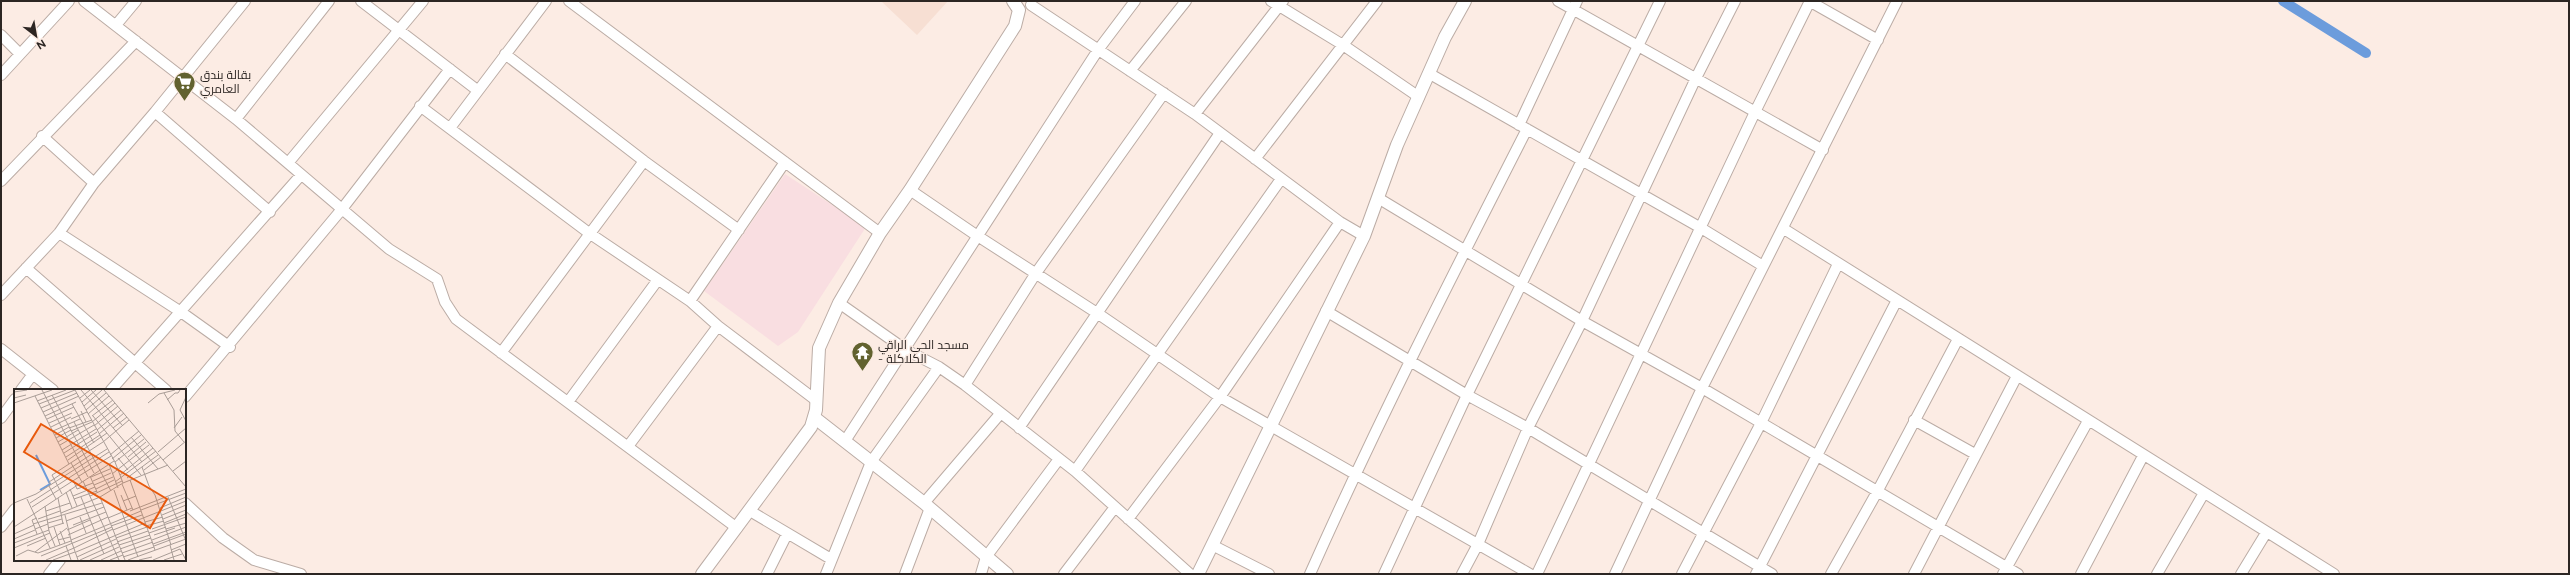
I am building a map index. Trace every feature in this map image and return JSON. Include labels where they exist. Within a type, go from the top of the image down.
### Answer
[{"type":"street","points":[[1,75],[69,1]]},
{"type":"street","points":[[84,1],[236,119],[389,249],[437,279],[445,302],[456,319],[629,446],[737,528]]},
{"type":"street","points":[[116,25],[136,1]]},
{"type":"street","points":[[1,295],[59,233],[94,183],[184,78],[245,1]]},
{"type":"street","points":[[236,119],[329,1]]},
{"type":"street","points":[[361,1],[477,90]]},
{"type":"street","points":[[288,163],[423,1]]},
{"type":"street","points":[[450,128],[477,90],[546,1]]},
{"type":"street","points":[[569,1],[880,233]]},
{"type":"street","points":[[845,441],[906,350],[976,236],[1098,50],[1135,1]]},
{"type":"street","points":[[1130,71],[1186,1]]},
{"type":"street","points":[[1255,159],[1377,1]]},
{"type":"street","points":[[1198,574],[1214,546],[1270,426],[1364,236],[1397,145],[1420,97],[1445,37],[1464,1]]},
{"type":"street","points":[[1558,1],[1573,11],[1696,78],[1823,150]]},
{"type":"street","points":[[1310,574],[1354,474],[1466,250],[1523,127],[1578,1]]},
{"type":"street","points":[[1384,574],[1467,396],[1660,1]]},
{"type":"street","points":[[1462,574],[1478,544],[1528,428],[1582,321],[1696,78],[1735,1]]},
{"type":"street","points":[[1537,574],[1809,1],[1878,40]]},
{"type":"street","points":[[1615,574],[1648,499],[1702,388],[1763,266],[1784,229],[1898,1]]},
{"type":"street","points":[[702,574],[798,447],[815,418],[819,348],[839,302],[880,233],[910,190],[1015,26],[1016,6],[1033,3],[1098,50],[1195,114],[1340,222],[1364,236]]},
{"type":"street","points":[[1195,114],[1277,3],[1420,97]]},
{"type":"street","points":[[1,35],[20,54]]},
{"type":"street","points":[[1,181],[42,136],[136,41]]},
{"type":"street","points":[[505,54],[644,161],[739,230]]},
{"type":"street","points":[[186,396],[230,346],[342,209],[450,69]]},
{"type":"street","points":[[1430,74],[1701,228],[1763,266]]},
{"type":"street","points":[[965,385],[1036,273],[1164,93]]},
{"type":"street","points":[[420,106],[589,232],[657,281],[690,301],[718,326],[817,401]]},
{"type":"street","points":[[155,112],[270,212]]},
{"type":"street","points":[[1019,428],[1220,133]]},
{"type":"street","points":[[42,136],[94,183]]},
{"type":"street","points":[[501,353],[589,232],[644,161]]},
{"type":"street","points":[[690,301],[785,162]]},
{"type":"street","points":[[112,389],[136,364],[301,175]]},
{"type":"street","points":[[1075,471],[1281,179]]},
{"type":"street","points":[[910,190],[976,236],[1097,313],[1157,356],[1220,397],[1530,574]]},
{"type":"street","points":[[1378,198],[1582,321],[1817,454],[1877,492],[1937,527],[2005,571],[2018,574]]},
{"type":"street","points":[[1128,519],[1220,397],[1340,222]]},
{"type":"street","points":[[1784,229],[2331,573]]},
{"type":"street","points":[[59,233],[181,312],[230,346]]},
{"type":"street","points":[[1682,574],[1702,533],[1762,423],[1838,264]]},
{"type":"street","points":[[26,268],[165,389]]},
{"type":"street","points":[[568,402],[657,281]]},
{"type":"street","points":[[1758,570],[1898,300]]},
{"type":"street","points":[[839,302],[906,350],[939,367],[965,385],[1000,414],[1075,471],[1190,574]]},
{"type":"street","points":[[1326,311],[1410,360],[1467,396],[1528,428],[1648,499],[1758,570],[1772,574]]},
{"type":"street","points":[[629,446],[718,326]]},
{"type":"street","points":[[1830,574],[1877,492],[1958,339]]},
{"type":"street","points":[[1,349],[52,389]]},
{"type":"street","points":[[826,574],[871,462],[939,367]]},
{"type":"street","points":[[22,389],[33,374]]},
{"type":"street","points":[[1914,574],[1937,527],[2017,376]]},
{"type":"street","points":[[1,418],[14,400]]},
{"type":"street","points":[[905,574],[927,506],[1000,414]]},
{"type":"street","points":[[815,418],[927,506],[1007,574]]},
{"type":"street","points":[[1914,420],[1975,454]]},
{"type":"street","points":[[2005,571],[2088,421]]},
{"type":"street","points":[[2081,574],[2144,456]]},
{"type":"street","points":[[981,574],[986,557],[1059,460]]},
{"type":"street","points":[[2157,574],[2204,493]]},
{"type":"street","points":[[186,504],[223,538],[254,560],[301,574]]},
{"type":"street","points":[[1064,574],[1115,507]]},
{"type":"street","points":[[1,527],[14,510]]},
{"type":"street","points":[[750,512],[832,559]]},
{"type":"street","points":[[2241,574],[2266,533]]},
{"type":"street","points":[[767,574],[787,534]]},
{"type":"street","points":[[1214,546],[1269,574]]},
{"type":"street","points":[[49,574],[59,561]]},
{"type":"shaded area","points":[[881,1],[948,1],[917,35]]},
{"type":"shaded area","points":[[785,174],[866,227],[798,332],[778,346],[704,291]]},
{"type":"waterway","points":[[2283,1],[2366,53]]},
{"type":"place","name":"بقالة بندق العامري","points":[[184,102]]},
{"type":"place","name":"مسجد الحي الراقي - الكلاكلة","points":[[862,372]]}]
